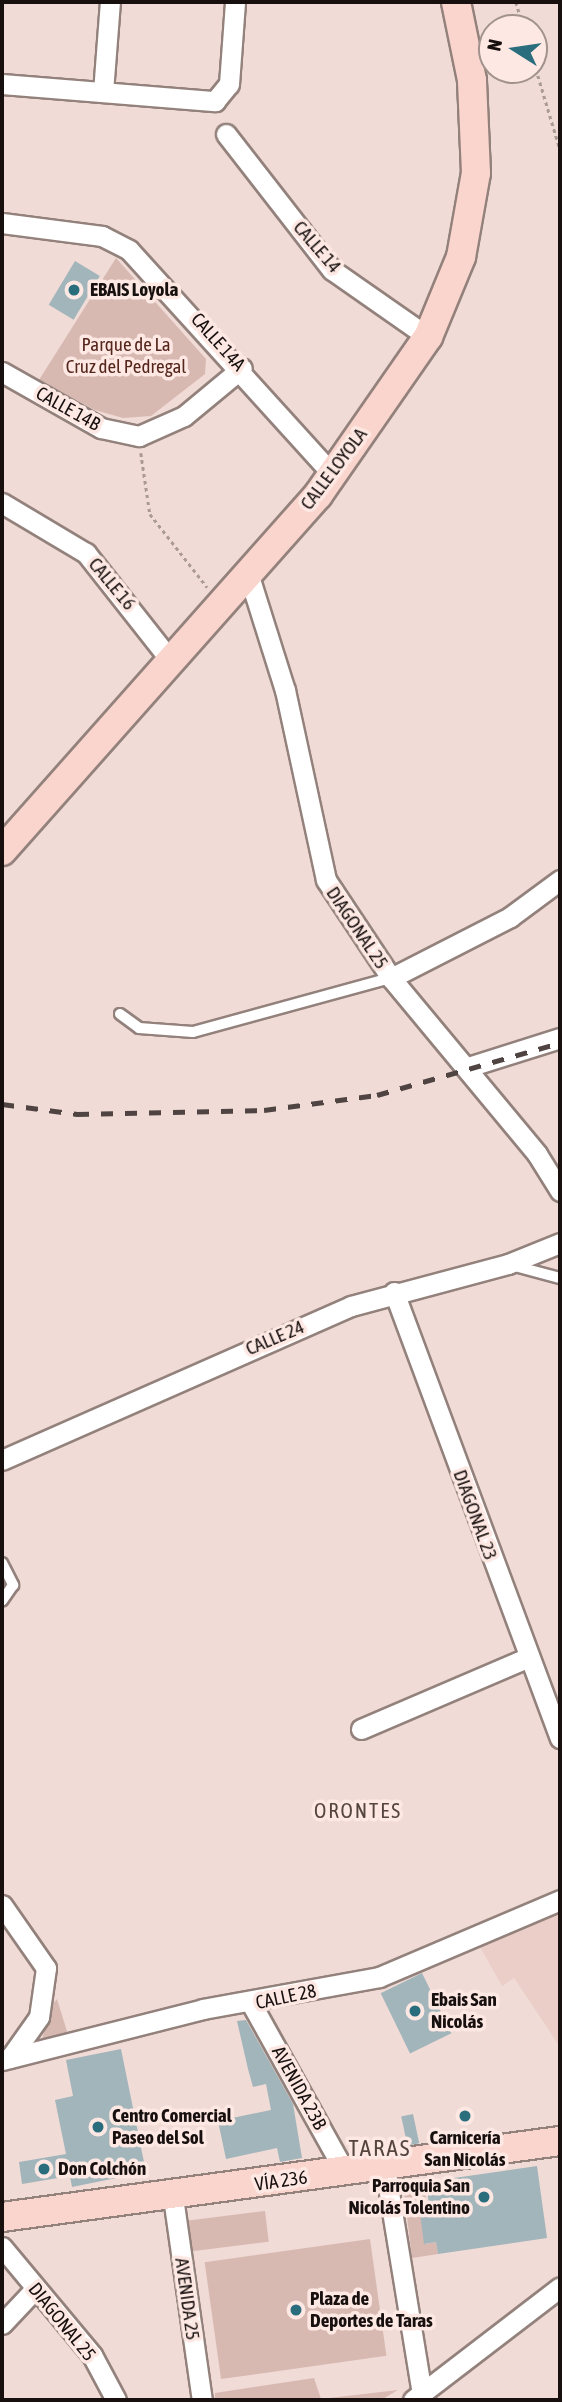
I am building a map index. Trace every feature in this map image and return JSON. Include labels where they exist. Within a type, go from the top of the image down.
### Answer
[{"type":"main road","name":"CALLE LOYOLA","points":[[2,851],[332,475],[428,337],[461,257],[476,173],[471,80],[456,2]]},
{"type":"main road","name":"VÍA 236","points":[[2,2217],[173,2197],[560,2141]]},
{"type":"street","points":[[103,92],[110,2]]},
{"type":"street","points":[[2,84],[215,100],[223,94],[235,2]]},
{"type":"street","name":"CALLE 14","points":[[226,134],[332,270],[428,337]]},
{"type":"street","name":"CALLE 14A","points":[[2,223],[102,236],[129,250],[242,368],[332,475]]},
{"type":"street","points":[[139,436],[184,416],[242,368]]},
{"type":"street","name":"CALLE 14B","points":[[2,372],[101,428],[139,436]]},
{"type":"street","name":"CALLE 16","points":[[2,503],[86,553],[171,660]]},
{"type":"street","name":"DIAGONAL 25","points":[[248,573],[285,690],[326,880],[391,978],[468,1068],[560,1191]]},
{"type":"street","points":[[391,978],[510,916],[560,880]]},
{"type":"street","points":[[468,1068],[560,1038]]},
{"type":"street","points":[[508,1264],[560,1243]]},
{"type":"street","name":"CALLE 24","points":[[2,1460],[394,1292],[508,1264]]},
{"type":"street","name":"DIAGONAL 23","points":[[394,1292],[527,1658],[560,1738]]},
{"type":"street","points":[[361,1729],[527,1658]]},
{"type":"street","name":"CALLE 28","points":[[6,2059],[203,2009],[252,2005],[379,1977],[560,1900]]},
{"type":"street","points":[[2,1905],[46,1968],[39,2017],[6,2059]]},
{"type":"street","name":"AVENIDA 23B","points":[[252,2005],[345,2172]]},
{"type":"street","points":[[385,2168],[420,2398],[560,2287]]},
{"type":"street","name":"AVENIDA 25","points":[[173,2197],[202,2400]]},
{"type":"street","name":"DIAGONAL 25","points":[[2,2247],[34,2289],[92,2355],[108,2396]]},
{"type":"street","points":[[2,2324],[34,2289]]},
{"type":"lane","points":[[120,1014],[139,1028],[193,1032],[391,978]]},
{"type":"lane","name":"CALLE 24","points":[[508,1264],[560,1278]]},
{"type":"lane","points":[[2,1563],[13,1585],[2,1601]]},
{"type":"path","points":[[541,84],[560,149]]},
{"type":"path","points":[[139,436],[150,514],[220,605]]},
{"type":"shaded area","points":[[560,1910],[560,2047],[514,1978],[502,1986],[480,1947]]},
{"type":"green space","name":"Parque de La Cruz del Pedregal","points":[[116,258],[206,359],[205,374],[151,416],[123,418],[95,410],[39,380]]},
{"type":"green space","points":[[57,1999],[70,2041],[41,2043],[52,2005]]},
{"type":"green space","points":[[426,2182],[425,2244],[436,2242],[438,2254],[412,2258],[403,2185]]},
{"type":"green space","points":[[265,2211],[269,2242],[192,2251],[189,2220]]},
{"type":"green space","name":"Plaza de Deportes de Taras","points":[[370,2239],[386,2356],[221,2379],[205,2262]]},
{"type":"green space","points":[[314,2378],[321,2399],[398,2390],[381,2400],[215,2400],[215,2393]]},
{"type":"building","name":"EBAIS Loyola","points":[[75,261],[100,276],[74,320],[49,305]]},
{"type":"building","name":"Ebais San Nicolás","points":[[422,1973],[451,2033],[410,2053],[381,1993]]},
{"type":"building","points":[[246,2020],[293,2104],[302,2158],[280,2162],[277,2148],[226,2159],[218,2121],[271,2110],[266,2084],[253,2087],[248,2069],[237,2021]]},
{"type":"building","name":"Centro Comercial Paseo del Sol","points":[[121,2049],[146,2172],[72,2187],[70,2176],[22,2184],[19,2162],[66,2154],[55,2100],[73,2096],[66,2060]]},
{"type":"building","points":[[413,2114],[419,2143],[407,2146],[401,2116]]},
{"type":"building","name":"Parroquia San Nicolás Tolentino","points":[[537,2166],[547,2238],[438,2254],[436,2242],[424,2244],[420,2213],[430,2212],[426,2182]]},
{"type":"railway","points":[[2,1104],[77,1114],[264,1110],[377,1095],[560,1043]]},
{"type":"place","name":"EBAIS Loyola","points":[[74,290]]},
{"type":"place","name":"Ebais San Nicolás","points":[[415,2011]]},
{"type":"place","name":"Carnicería San Nicolás","points":[[465,2116]]},
{"type":"place","name":"Centro Comercial Paseo del Sol","points":[[98,2127]]},
{"type":"place","name":"Don Colchón","points":[[44,2169]]},
{"type":"place","name":"Parroquia San Nicolás Tolentino","points":[[484,2197]]},
{"type":"place","name":"Plaza de Deportes de Taras","points":[[296,2310]]},
{"type":"district","name":"ORONTES","points":[[358,1810]]},
{"type":"district","name":"TARAS","points":[[380,2148]]}]
